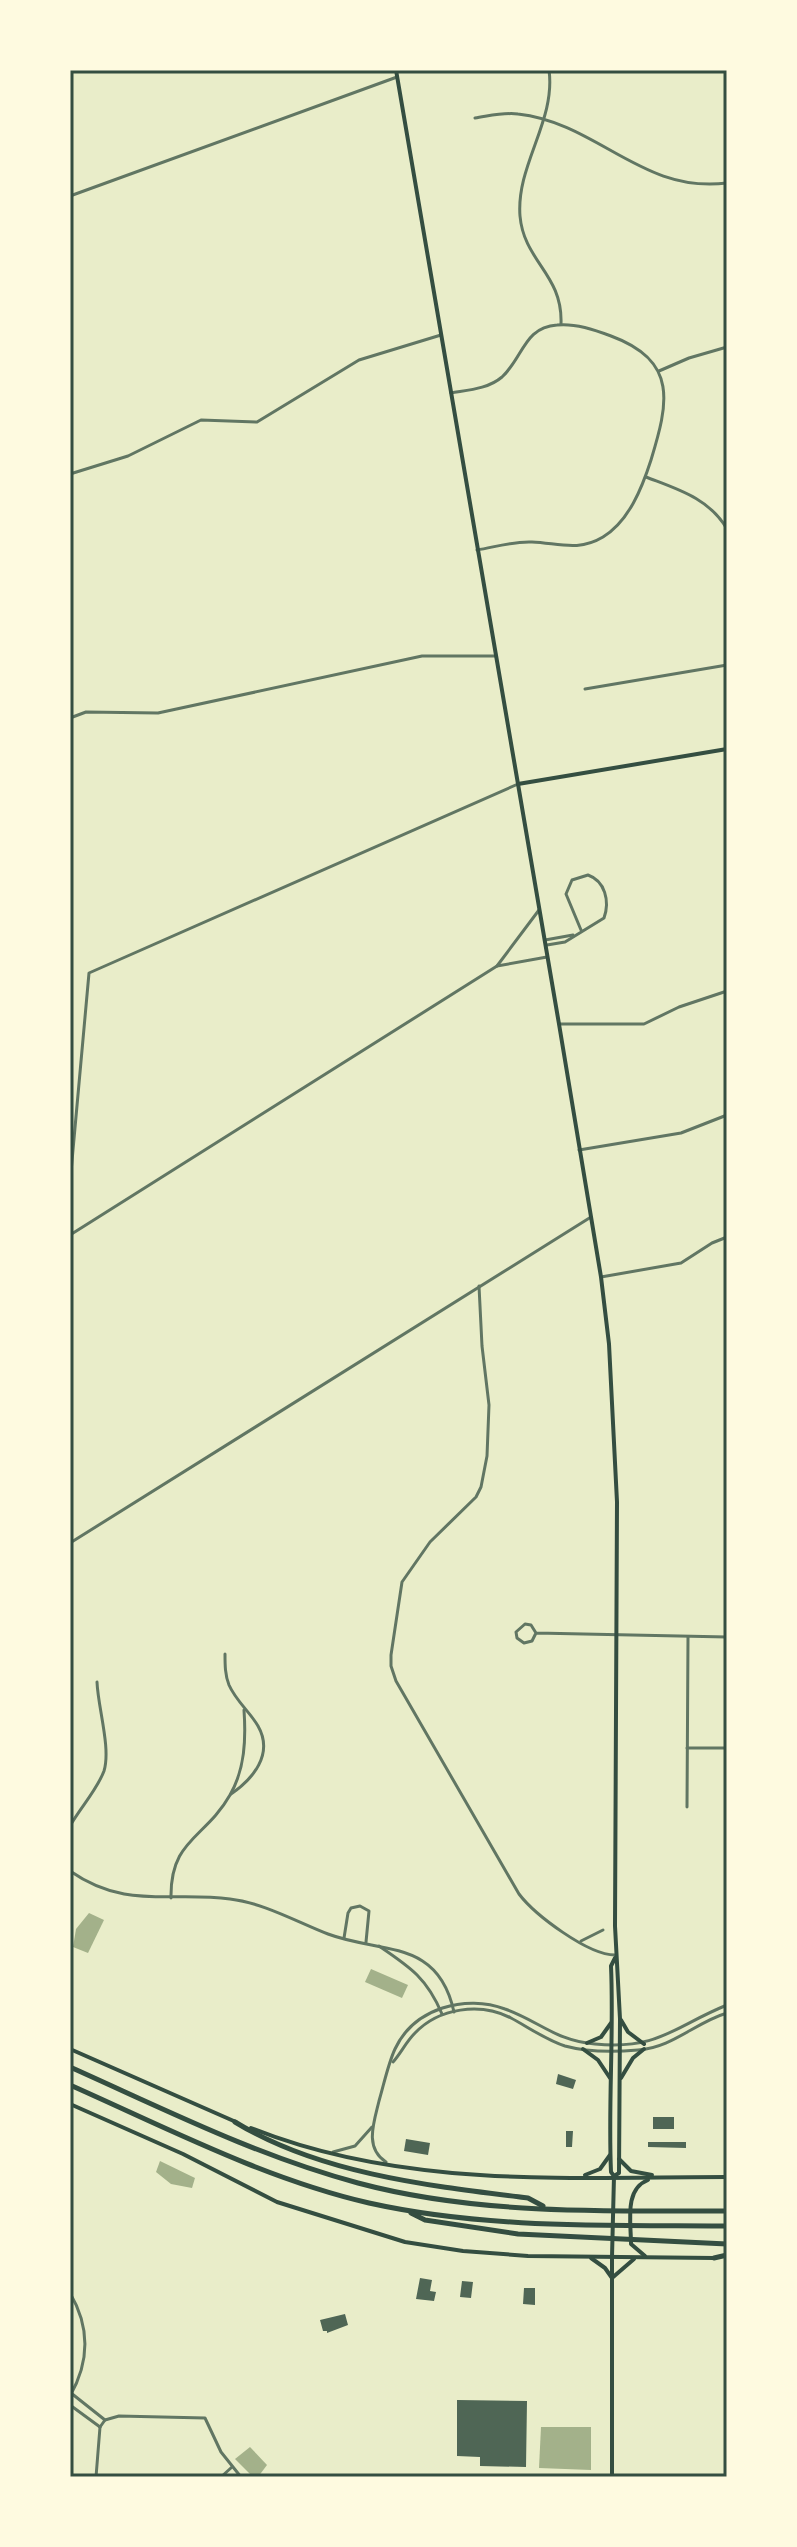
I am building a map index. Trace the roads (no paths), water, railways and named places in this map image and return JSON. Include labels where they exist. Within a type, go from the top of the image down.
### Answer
[{"type":"highway","points":[[70,2067],[241,2144],[367,2185],[443,2200],[548,2209],[646,2213],[727,2211]]},
{"type":"highway","points":[[70,2085],[284,2178],[367,2202],[430,2214],[496,2220],[727,2226]]},
{"type":"highway","points":[[235,2122],[259,2137],[340,2164],[411,2181],[528,2198],[548,2209]]},
{"type":"highway","points":[[399,2208],[425,2220],[518,2234],[727,2244]]},
{"type":"highway","points":[[714,2258],[727,2256]]},
{"type":"main road","points":[[396,70],[601,1277],[615,1446],[615,1957],[611,1966],[610,2078],[610,2155],[614,2177],[612,2477]]},
{"type":"main road","points":[[518,784],[727,749]]},
{"type":"main road","points":[[614,2177],[619,2173],[620,2080],[619,1966],[615,1957]]},
{"type":"main road","points":[[620,2019],[628,2032],[644,2046],[631,2060],[620,2080]]},
{"type":"main road","points":[[587,2043],[603,2036],[612,2021]]},
{"type":"main road","points":[[70,2049],[235,2122],[326,2153],[393,2167],[454,2174],[727,2177]]},
{"type":"main road","points":[[583,2049],[598,2060],[610,2078]]},
{"type":"main road","points":[[70,2104],[183,2154],[277,2202],[405,2242],[528,2256],[714,2258]]},
{"type":"main road","points":[[583,2176],[600,2169],[610,2155]]},
{"type":"main road","points":[[619,2159],[631,2171],[658,2177]]},
{"type":"main road","points":[[650,2257],[631,2244],[632,2196],[637,2185],[658,2177]]},
{"type":"main road","points":[[588,2257],[605,2268],[612,2278]]},
{"type":"main road","points":[[612,2278],[636,2257]]},
{"type":"street","points":[[549,70],[551,90],[523,187],[521,221],[527,244],[556,288],[562,307],[561,324]]},
{"type":"street","points":[[70,196],[397,77]]},
{"type":"street","points":[[475,118],[516,113],[578,132],[663,178],[698,186],[727,183]]},
{"type":"street","points":[[451,393],[492,384],[510,368],[531,335],[548,326],[561,324],[618,338],[643,353],[659,371],[665,395],[664,416],[646,477],[624,518],[614,529],[595,541],[573,547],[530,542],[477,550]]},
{"type":"street","points":[[70,474],[128,456],[201,420],[257,422],[359,360],[441,335]]},
{"type":"street","points":[[659,371],[727,347]]},
{"type":"street","points":[[646,477],[698,498],[711,508],[727,529]]},
{"type":"street","points":[[70,718],[86,712],[158,713],[422,656],[496,656]]},
{"type":"street","points":[[585,689],[727,665]]},
{"type":"street","points":[[70,1183],[89,973],[518,784]]},
{"type":"street","points":[[544,943],[565,942],[601,921],[607,910],[606,897],[601,884],[588,875],[572,880],[566,894],[581,930]]},
{"type":"street","points":[[70,1235],[497,966],[539,910]]},
{"type":"street","points":[[497,966],[547,957]]},
{"type":"street","points":[[559,1024],[644,1024],[679,1007],[727,991]]},
{"type":"street","points":[[579,1150],[681,1133],[727,1115]]},
{"type":"street","points":[[70,1543],[591,1217]]},
{"type":"street","points":[[601,1277],[681,1263],[727,1237]]},
{"type":"street","points":[[479,1286],[489,1405],[488,1446],[482,1482],[476,1497],[430,1542],[402,1582],[391,1666],[396,1681],[513,1887],[540,1916],[603,1954],[615,1957]]},
{"type":"street","points":[[522,1624],[528,1624],[536,1633],[532,1641],[524,1643],[517,1638],[516,1632],[522,1624]]},
{"type":"street","points":[[536,1633],[727,1637]]},
{"type":"street","points":[[687,1807],[688,1637]]},
{"type":"street","points":[[171,1898],[171,1880],[179,1854],[210,1822],[231,1794],[249,1781],[259,1768],[263,1753],[263,1738],[258,1726],[228,1683],[225,1654]]},
{"type":"street","points":[[70,1826],[104,1770],[106,1746],[97,1682]]},
{"type":"street","points":[[231,1794],[243,1759],[244,1710]]},
{"type":"street","points":[[687,1748],[727,1748]]},
{"type":"street","points":[[70,1871],[113,1892],[135,1897],[238,1900],[344,1938],[402,1950],[430,1968],[447,1990],[454,2012]]},
{"type":"street","points":[[344,1938],[348,1913],[351,1908],[360,1906],[369,1911],[366,1942]]},
{"type":"street","points":[[581,1941],[603,1930]]},
{"type":"street","points":[[379,1946],[421,1977],[443,2014]]},
{"type":"street","points":[[393,2167],[376,2152],[372,2127],[394,2051],[403,2036],[424,2016],[440,2008],[476,2001],[508,2009],[569,2041],[612,2047]]},
{"type":"street","points":[[644,2046],[727,2005]]},
{"type":"street","points":[[391,2064],[415,2033],[443,2014],[454,2012],[475,2009],[497,2013],[565,2046],[583,2049],[661,2045],[727,2013]]},
{"type":"street","points":[[540,2034],[543,2028]]},
{"type":"street","points":[[676,2031],[680,2037]]},
{"type":"street","points":[[326,2153],[355,2146],[372,2127]]},
{"type":"street","points":[[70,2293],[80,2311],[86,2341],[86,2355],[71,2394],[105,2420]]},
{"type":"street","points":[[70,2405],[100,2427]]},
{"type":"street","points":[[87,2417],[93,2409]]},
{"type":"street","points":[[96,2477],[100,2427],[105,2420],[119,2416],[205,2418],[232,2467],[241,2477]]},
{"type":"street","points":[[221,2477],[232,2467]]}]
